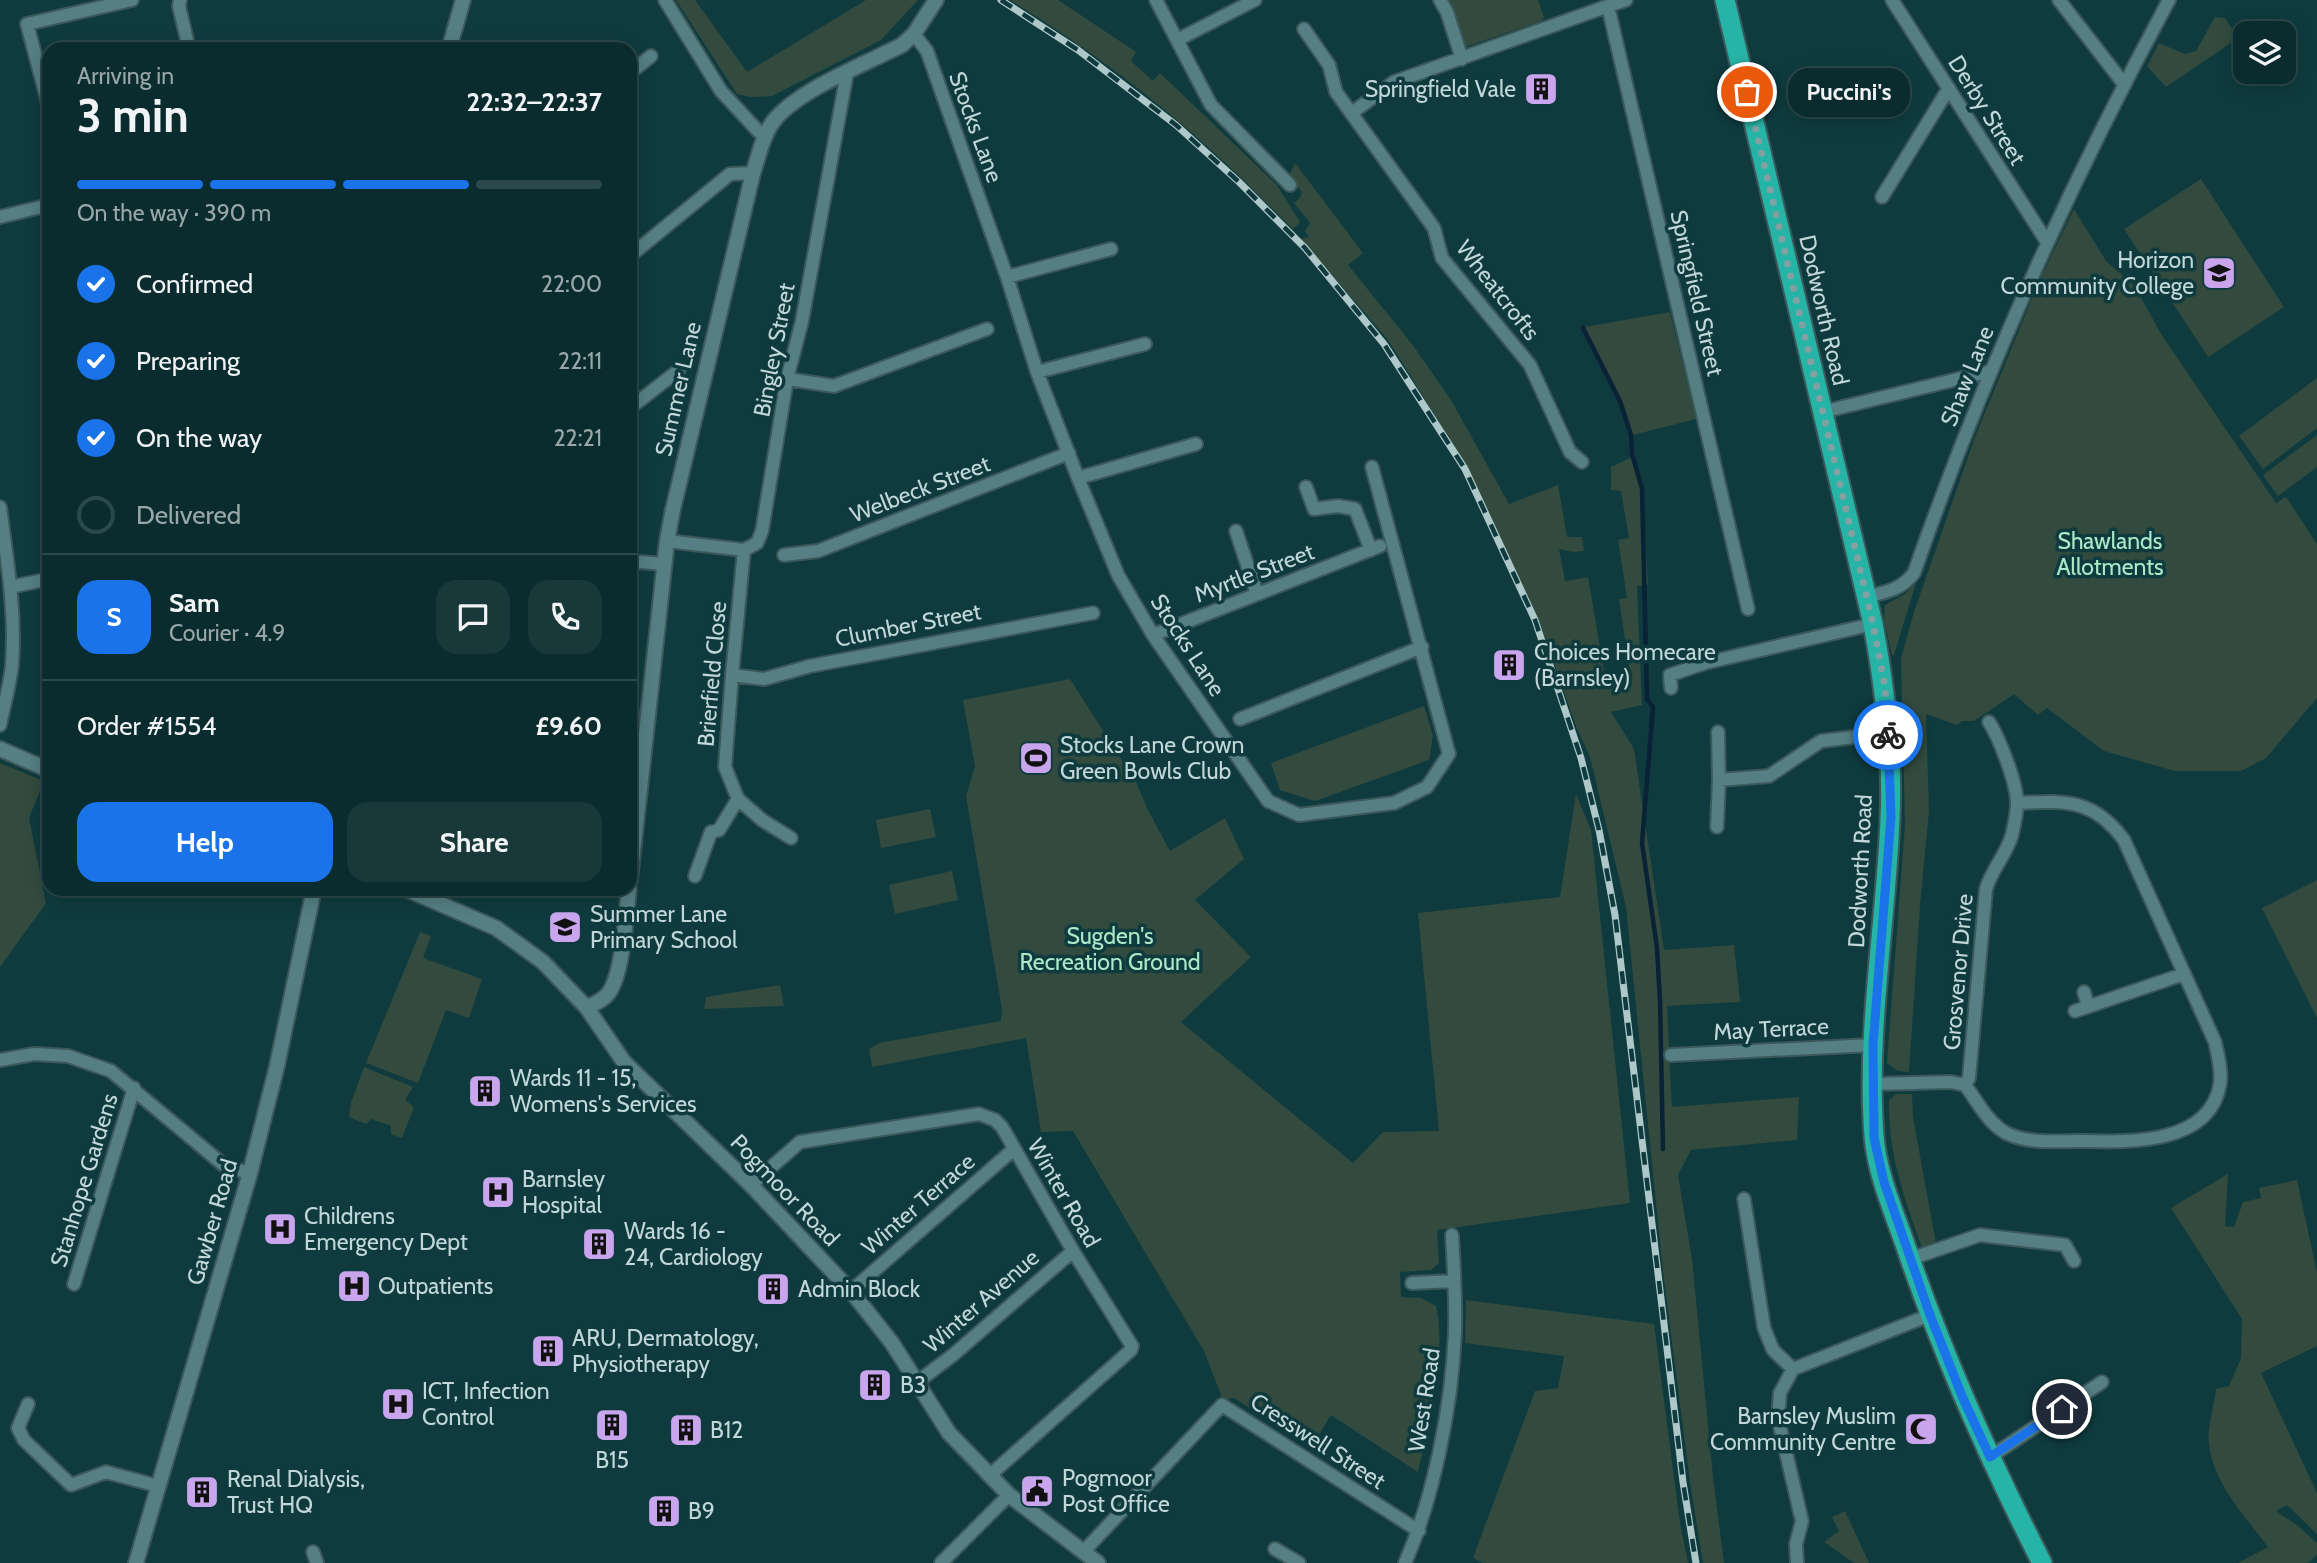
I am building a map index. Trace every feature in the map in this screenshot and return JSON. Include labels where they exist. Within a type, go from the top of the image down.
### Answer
[{"type":"highway","name":"Dodworth Road","points":[[1725,0],[1873,624],[1885,687],[1891,817],[1873,1045],[1874,1138],[1884,1182],[1910,1259],[1962,1396],[2042,1563]]},
{"type":"street","points":[[42,81],[27,24],[132,0]]},
{"type":"street","points":[[180,0],[187,42]]},
{"type":"street","points":[[451,42],[463,0]]},
{"type":"street","points":[[665,0],[721,91],[758,131],[765,135]]},
{"type":"street","name":"Summer Lane","points":[[637,815],[664,564],[673,509],[752,173],[765,135],[776,118],[799,99],[902,45],[914,34],[936,0]]},
{"type":"street","points":[[1156,0],[1211,105],[1290,186]]},
{"type":"street","points":[[1177,40],[1255,0]]},
{"type":"street","points":[[1440,0],[1447,12],[1462,59]]},
{"type":"street","points":[[1353,112],[1394,82],[1626,0]]},
{"type":"street","name":"Derby Street","points":[[1892,0],[2047,242]]},
{"type":"street","points":[[2059,0],[2124,84]]},
{"type":"street","name":"Shaw Lane","points":[[1866,597],[1906,584],[1914,573],[1955,459],[2047,242],[2124,84],[2169,0]]},
{"type":"street","name":"Springfield Street","points":[[1608,6],[1748,609]]},
{"type":"street","name":"Wheatcrofts","points":[[1304,29],[1329,65],[1336,92],[1434,228],[1442,258],[1530,365],[1570,452],[1582,462]]},
{"type":"street","name":"Stocks Lane","points":[[914,34],[927,51],[1007,276],[1037,372],[1077,478],[1118,575],[1153,635],[1269,801],[1298,815],[1394,803],[1427,787],[1449,754],[1372,467]]},
{"type":"street","points":[[637,67],[651,56]]},
{"type":"street","name":"Bingley Street","points":[[744,550],[757,543],[762,531],[788,379],[802,321],[847,73]]},
{"type":"street","points":[[1882,197],[1948,89]]},
{"type":"street","points":[[637,250],[730,174],[752,173]]},
{"type":"street","points":[[0,217],[42,207]]},
{"type":"street","points":[[1007,276],[1111,249]]},
{"type":"street","points":[[788,379],[834,386],[987,329]]},
{"type":"street","points":[[1037,372],[1145,344]]},
{"type":"street","points":[[637,403],[679,370]]},
{"type":"street","points":[[1822,412],[1991,372]]},
{"type":"street","points":[[1077,478],[1196,444]]},
{"type":"street","name":"Welbeck Street","points":[[783,555],[818,551],[1069,453]]},
{"type":"street","name":"Myrtle Street","points":[[1153,635],[1375,548],[1355,509],[1338,506],[1314,509],[1306,487]]},
{"type":"street","points":[[0,507],[13,626],[12,668],[0,724]]},
{"type":"street","points":[[1236,531],[1257,594]]},
{"type":"street","points":[[667,541],[744,550]]},
{"type":"street","name":"Brierfield Close","points":[[737,799],[725,767],[744,550]]},
{"type":"street","points":[[637,563],[664,564]]},
{"type":"street","points":[[10,587],[42,580]]},
{"type":"street","name":"Clumber Street","points":[[732,675],[764,679],[810,666],[1093,612]]},
{"type":"street","points":[[1671,688],[1670,675],[1705,663],[1873,624]]},
{"type":"street","points":[[1240,719],[1422,647]]},
{"type":"street","name":"Grosvenor Drive","points":[[1873,1084],[1951,1082],[1965,1085],[1969,1078],[1986,889],[2011,836],[2017,803],[2004,733],[1989,722]]},
{"type":"street","points":[[1717,827],[1718,732]]},
{"type":"street","points":[[1719,780],[1769,776],[1821,741],[1888,733]]},
{"type":"street","points":[[0,749],[42,767]]},
{"type":"street","points":[[695,876],[711,832],[719,830],[737,799],[762,820],[791,838]]},
{"type":"street","points":[[1965,1085],[1991,1121],[2007,1133],[2023,1139],[2139,1141],[2189,1128],[2205,1114],[2215,1100],[2220,1084],[2220,1064],[2215,1042],[2132,855],[2115,828],[2092,809],[2077,804],[2017,803]]},
{"type":"street","name":"Gawber Road","points":[[135,1563],[250,1173],[277,1066],[313,896]]},
{"type":"street","name":"Pogmoor Road","points":[[422,896],[496,928],[543,962],[587,1008],[624,1062],[751,1185],[850,1291],[892,1343],[949,1433],[1009,1496],[1098,1563]]},
{"type":"street","points":[[587,1008],[607,995],[614,981],[622,949],[628,896]]},
{"type":"street","points":[[2076,1011],[2184,974]]},
{"type":"street","points":[[2084,992],[2088,1006]]},
{"type":"street","name":"May Terrace","points":[[1671,1055],[1873,1045]]},
{"type":"street","points":[[0,1059],[34,1054],[68,1056],[111,1071],[226,1167],[250,1173]]},
{"type":"street","name":"Stanhope Gardens","points":[[74,1284],[134,1088]]},
{"type":"street","name":"Winter Road","points":[[751,1185],[800,1142],[979,1114],[995,1120],[1132,1346],[1131,1350],[989,1476]]},
{"type":"street","name":"Winter Terrace","points":[[850,1291],[1014,1149]]},
{"type":"street","points":[[1744,1199],[1764,1328],[1773,1350],[1793,1369]]},
{"type":"street","points":[[1910,1259],[1980,1235],[2065,1245],[2074,1261]]},
{"type":"street","name":"West Road","points":[[1405,1563],[1419,1531],[1448,1396],[1455,1334],[1452,1236]]},
{"type":"street","name":"Winter Avenue","points":[[916,1383],[953,1355],[1073,1251]]},
{"type":"street","points":[[1412,1283],[1454,1281]]},
{"type":"street","points":[[1797,1563],[1796,1544],[1802,1521],[1778,1418],[1780,1393],[1793,1369],[1930,1315]]},
{"type":"street","points":[[1990,1457],[2102,1382]]},
{"type":"street","points":[[28,1404],[24,1408],[19,1427],[24,1440],[71,1485],[106,1472],[158,1486]]},
{"type":"street","name":"Cresswell Street","points":[[1084,1551],[1222,1405],[1419,1531]]},
{"type":"street","points":[[941,1563],[1009,1496]]},
{"type":"street","points":[[1275,1549],[1292,1561]]},
{"type":"green space","points":[[676,0],[695,0],[747,72],[866,0],[918,0],[881,40],[772,96],[751,97],[737,94]]},
{"type":"green space","points":[[1010,0],[1058,0],[1136,52],[1131,61],[1153,81],[1160,73],[1277,185],[1300,222],[1293,229],[1222,160],[1140,90],[1063,34]]},
{"type":"green space","points":[[1447,0],[1538,0],[1544,17],[1541,21],[1465,47]]},
{"type":"green space","points":[[2215,17],[2225,18],[2233,30],[2233,41],[2166,87],[2147,66],[2159,43],[2185,54],[2196,51]]},
{"type":"green space","points":[[1295,163],[1363,253],[1348,265],[1412,344],[1451,400],[1509,504],[1558,485],[1567,537],[1582,537],[1584,551],[1559,549],[1565,581],[1588,577],[1606,683],[1631,680],[1619,599],[1627,598],[1618,540],[1629,538],[1621,491],[1611,490],[1611,467],[1632,457],[1642,485],[1648,584],[1637,586],[1642,705],[1611,712],[1634,749],[1664,950],[1734,945],[1740,1002],[1667,1006],[1672,1107],[1799,1097],[1797,1140],[1691,1150],[1678,1175],[1692,1259],[1724,1563],[1703,1563],[1663,1272],[1626,907],[1590,757],[1577,729],[1538,618],[1467,467],[1388,340],[1301,239],[1309,237],[1305,231],[1310,223],[1294,203],[1302,192],[1289,176]]},
{"type":"green space","points":[[2201,179],[2284,307],[2208,357],[2124,229]]},
{"type":"green space","name":"Shawlands Allotments","points":[[2074,209],[2106,261],[2134,285],[2161,334],[2276,503],[2286,497],[2317,544],[2317,698],[2266,758],[2241,771],[2175,771],[2104,751],[2047,708],[2038,715],[2014,694],[1974,721],[1962,721],[1957,725],[1926,714],[1929,811],[1909,1072],[1898,1071],[1887,1063],[1905,825],[1901,658],[1914,612],[1975,437],[2040,279]]},
{"type":"green space","points":[[1670,312],[1696,419],[1633,435],[1621,400],[1585,327]]},
{"type":"green space","points":[[2317,378],[2317,428],[2263,469],[2239,436]]},
{"type":"green space","points":[[2317,435],[2317,467],[2278,496],[2263,475]]},
{"type":"green space","points":[[1916,583],[1892,655],[1884,619],[1885,605],[1905,594]]},
{"type":"green space","name":"Sugden's Recreation Ground","points":[[1070,679],[1136,782],[1170,851],[1225,818],[1244,859],[1195,900],[1251,957],[1181,1022],[1353,1163],[1383,1132],[1439,1131],[1418,913],[1560,897],[1576,794],[1591,830],[1630,1203],[1437,1230],[1439,1263],[1431,1270],[1400,1272],[1401,1297],[1421,1298],[1436,1306],[1439,1325],[1435,1389],[1418,1472],[1331,1415],[1312,1447],[1234,1398],[1223,1400],[1204,1351],[1073,1131],[1041,1132],[1026,1038],[872,1067],[869,1049],[879,1043],[1001,1021],[1002,1009],[966,796],[975,766],[963,700]]},
{"type":"green space","points":[[1424,706],[1433,735],[1429,760],[1315,801],[1280,790],[1271,763]]},
{"type":"green space","points":[[0,763],[42,780],[29,818],[42,883],[42,896],[45,896],[46,903],[0,967]]},
{"type":"green space","points":[[930,809],[936,837],[881,848],[876,820]]},
{"type":"green space","points":[[952,871],[958,900],[895,914],[889,885]]},
{"type":"green space","points":[[2317,880],[2317,1018],[2262,908]]},
{"type":"green space","points":[[420,932],[431,936],[423,958],[482,979],[469,1018],[446,1010],[418,1083],[366,1063]]},
{"type":"green space","points":[[780,985],[784,1006],[704,1009],[706,997]]},
{"type":"green space","points":[[364,1067],[413,1087],[405,1100],[414,1107],[402,1138],[391,1134],[391,1126],[371,1119],[366,1124],[349,1117],[351,1103]]},
{"type":"green space","points":[[1896,1094],[1912,1094],[1913,1117],[1936,1244],[1922,1248],[1894,1157],[1889,1100]]},
{"type":"green space","points":[[2228,1174],[2225,1226],[2234,1227],[2243,1202],[2261,1198],[2259,1188],[2297,1180],[2317,1273],[2317,1346],[2261,1373],[2317,1493],[2317,1534],[2287,1505],[2276,1511],[2317,1543],[2317,1555],[2308,1563],[2238,1563],[2268,1547],[2223,1486],[2209,1444],[2216,1389],[2229,1386],[2241,1358],[2242,1319],[2171,1208]]},
{"type":"green space","points":[[1466,1300],[1654,1324],[1680,1523],[1688,1563],[1483,1563],[1473,1558],[1535,1391],[1558,1388],[1564,1356],[1465,1343]]},
{"type":"green space","points":[[1845,1511],[1869,1563],[1854,1563],[1824,1542],[1839,1531],[1832,1517]]},
{"type":"waterway","points":[[1583,328],[1620,401],[1631,435],[1632,454],[1642,489],[1647,699],[1653,707],[1642,843],[1657,948],[1663,1149]]},
{"type":"railway","points":[[1001,0],[1078,50],[1176,125],[1239,182],[1305,248],[1384,344],[1465,469],[1535,620],[1581,758],[1599,830],[1615,915],[1683,1482],[1696,1563]]},
{"type":"way so far","points":[[1747,92],[1873,624],[1885,687],[1888,735]]},
{"type":"place","name":"Springfield Vale","points":[[1541,89]]},
{"type":"place","name":"Puccini's","points":[[1747,92]]},
{"type":"place","name":"Horizon Community College","points":[[2219,273]]},
{"type":"place","name":"Choices Homecare (Barnsley)","points":[[1509,665]]},
{"type":"place","name":"Stocks Lane Crown Green Bowls Club","points":[[1036,758]]},
{"type":"place","name":"Summer Lane Primary School","points":[[565,927]]},
{"type":"place","name":"Wards 11 - 15, Womens's Services","points":[[485,1091]]},
{"type":"place","name":"Barnsley Hospital","points":[[498,1192]]},
{"type":"place","name":"Childrens Emergency Dept","points":[[280,1229]]},
{"type":"place","name":"Wards 16 - 24, Cardiology","points":[[599,1244]]},
{"type":"place","name":"Outpatients","points":[[354,1286]]},
{"type":"place","name":"Admin Block","points":[[773,1289]]},
{"type":"place","name":"ARU, Dermatology, Physiotherapy","points":[[548,1351]]},
{"type":"place","name":"B3","points":[[875,1385]]},
{"type":"place","name":"ICT, Infection Control","points":[[398,1404]]},
{"type":"place","name":"B15","points":[[612,1425]]},
{"type":"place","name":"Barnsley Muslim Community Centre","points":[[1921,1429]]},
{"type":"place","name":"B12","points":[[686,1430]]},
{"type":"place","name":"Pogmoor Post Office","points":[[1037,1491]]},
{"type":"place","name":"Renal Dialysis, Trust HQ","points":[[202,1492]]},
{"type":"place","name":"B9","points":[[664,1511]]},
{"type":"route","points":[[1888,735],[1891,817],[1873,1045],[1874,1138],[1884,1182],[1944,1352],[1990,1457],[2062,1409]]}]
